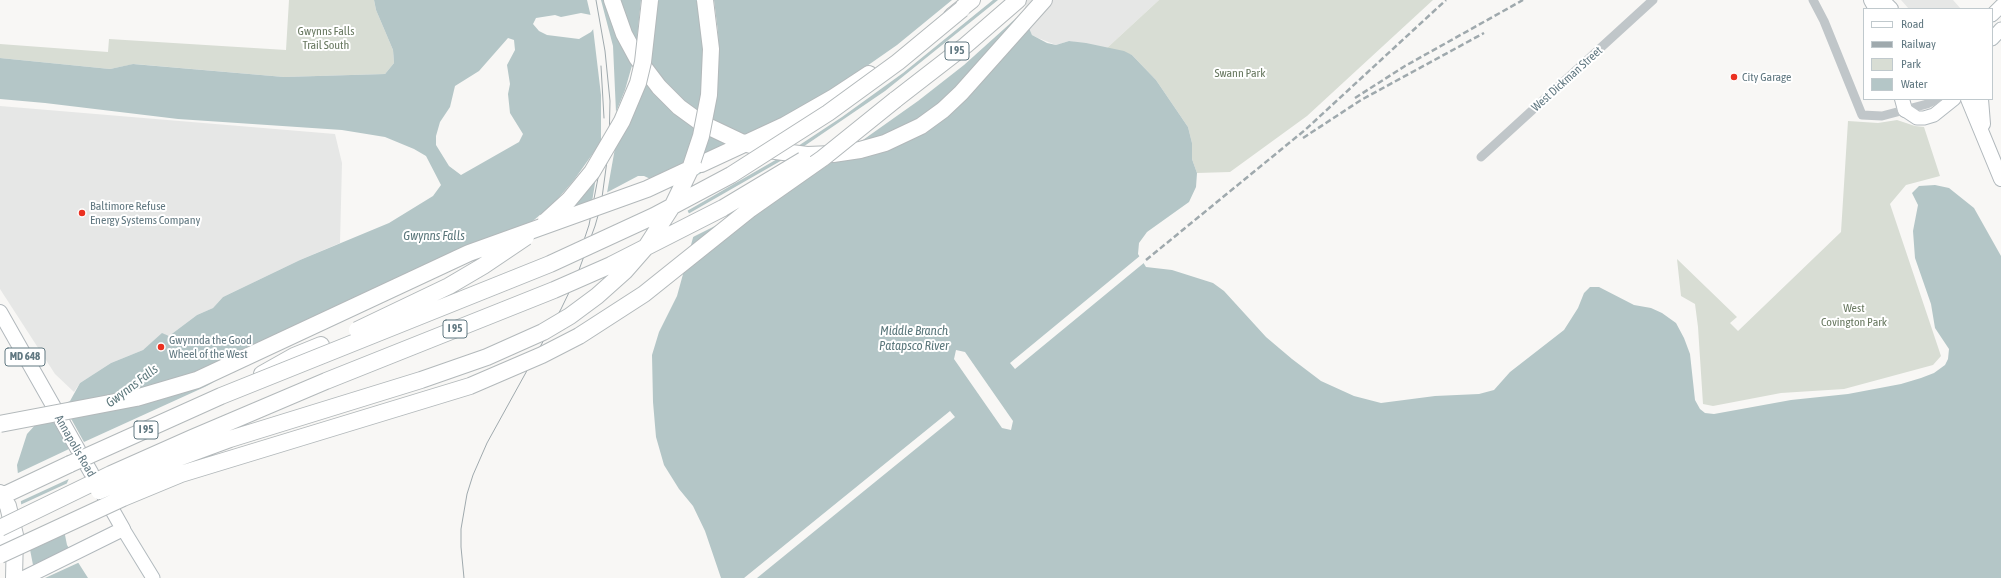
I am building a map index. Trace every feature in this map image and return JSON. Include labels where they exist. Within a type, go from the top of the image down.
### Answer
[{"type":"highway","points":[[612,0],[624,34],[637,58],[659,88],[679,107],[701,123],[740,142],[768,150],[807,155],[833,154],[860,150],[885,143],[921,126],[943,110],[962,93],[1044,0]]},
{"type":"highway","points":[[221,396],[294,356],[381,319],[443,289],[505,252],[553,215],[581,186],[604,155],[631,103],[643,62],[650,0]]},
{"type":"highway","points":[[0,539],[0,534],[201,450],[291,419],[421,380],[487,357],[543,332],[583,307],[610,286],[637,258],[664,219],[689,172],[701,136],[709,95],[711,49],[705,0]]},
{"type":"highway","name":"I 95","points":[[0,528],[111,474],[213,429],[352,370],[554,290],[611,265],[685,228],[797,164],[895,100],[940,66],[1018,0]]},
{"type":"highway","points":[[0,424],[142,397],[190,383],[469,253],[647,189],[760,138],[808,113],[859,81],[967,4]]},
{"type":"highway","name":"I 95","points":[[0,497],[221,396],[544,267],[604,241],[672,207],[743,167],[822,117],[898,62],[967,4]]},
{"type":"highway","points":[[0,555],[116,501],[181,474],[470,386],[542,355],[579,336],[644,294],[749,210],[823,158],[895,100]]},
{"type":"highway","points":[[0,493],[12,519],[21,578]]},
{"type":"main road","points":[[1882,0],[1890,8]]},
{"type":"main road","points":[[1968,100],[2001,179]]},
{"type":"main road","points":[[1981,100],[1984,135]]},
{"type":"main road","name":"Annapolis Road","points":[[0,312],[123,529]]},
{"type":"main road","points":[[21,578],[86,549],[123,529]]},
{"type":"street","name":"West Dickman Street","points":[[1481,157],[1653,0]]},
{"type":"street","points":[[1813,0],[1827,28],[1862,115],[1882,116],[1904,105],[1927,104],[1935,100]]},
{"type":"street","points":[[1993,14],[2001,6]]},
{"type":"street","points":[[1993,38],[2001,29]]},
{"type":"street","points":[[1904,105],[1917,118],[1924,118],[1934,114],[1953,100]]},
{"type":"street","name":"Annapolis Road","points":[[123,529],[153,578]]},
{"type":"shaded area","points":[[1025,0],[1159,0],[1107,48],[1069,41],[1056,45],[1032,35],[1021,9]]},
{"type":"shaded area","points":[[1901,0],[1953,0],[1960,8],[1908,8]]},
{"type":"shaded area","points":[[0,106],[335,134],[342,163],[340,243],[300,260],[223,297],[213,308],[197,315],[169,336],[162,334],[143,350],[111,363],[80,383],[74,392],[55,374],[0,289]]},
{"type":"green space","name":"Gwynns Falls Trail South","points":[[289,0],[374,0],[376,10],[393,50],[394,63],[385,74],[284,77],[134,64],[110,69],[0,58],[0,44],[108,52],[109,39],[286,50]]},
{"type":"green space","name":"Swann Park","points":[[1159,0],[1433,0],[1307,116],[1230,172],[1197,173],[1192,159],[1192,143],[1188,127],[1156,80],[1132,55],[1107,48]]},
{"type":"green space","name":"West Covington Park","points":[[1897,120],[1915,126],[1924,127],[1940,176],[1906,185],[1890,204],[1941,356],[1933,365],[1844,389],[1781,393],[1713,406],[1703,404],[1695,304],[1681,296],[1677,259],[1737,317],[1730,323],[1738,331],[1841,232],[1848,121],[1878,123]]},
{"type":"water","name":"Middle Branch Patapsco River","points":[[374,0],[1025,0],[1021,9],[1032,35],[1047,43],[1056,45],[1069,41],[1086,43],[1124,51],[1132,55],[1156,80],[1188,127],[1192,143],[1192,159],[1197,173],[1196,187],[1189,202],[1147,232],[1139,243],[1138,254],[1146,267],[1172,270],[1213,283],[1224,291],[1266,337],[1321,381],[1354,396],[1381,403],[1435,396],[1479,394],[1494,390],[1510,372],[1564,330],[1578,308],[1584,293],[1590,287],[1599,287],[1634,305],[1651,308],[1662,313],[1676,323],[1690,354],[1695,400],[1700,409],[1705,413],[1714,414],[1791,400],[1848,394],[1901,384],[1921,378],[1934,373],[1945,365],[1948,359],[1949,349],[1935,328],[1931,304],[1915,258],[1913,231],[1918,205],[1912,193],[1919,186],[1935,185],[1949,188],[1974,208],[2001,256],[2001,578],[721,578],[705,531],[693,506],[679,489],[664,465],[656,437],[653,402],[652,355],[659,332],[677,296],[694,234],[693,222],[682,199],[672,189],[644,176],[638,176],[572,211],[249,360],[204,388],[131,427],[74,467],[67,483],[63,525],[67,545],[88,578],[40,578],[33,565],[21,503],[17,465],[27,434],[45,414],[70,401],[80,383],[111,363],[143,350],[162,333],[169,336],[197,315],[213,308],[223,297],[300,260],[389,223],[433,196],[441,185],[426,156],[414,149],[385,137],[342,130],[178,119],[0,99],[0,58],[110,69],[133,64],[284,77],[385,74],[394,63],[393,50],[376,10]],"holes":[[[581,13],[601,19],[591,32],[579,39],[547,35],[539,31],[533,24],[536,18],[555,15],[561,17]],[[508,38],[514,40],[515,50],[507,65],[510,84],[508,94],[510,113],[523,134],[519,142],[461,175],[449,166],[436,145],[436,136],[440,122],[450,107],[455,86],[479,71]]]},
{"type":"pier","points":[[587,0],[601,0],[613,46],[616,112],[625,90],[633,62],[619,36],[607,0],[616,0],[623,23],[636,48],[641,0],[657,0],[654,32],[648,67],[668,92],[698,116],[701,98],[704,55],[698,0],[714,0],[718,32],[719,62],[717,92],[712,124],[742,139],[790,114],[854,75],[897,45],[952,0],[993,0],[903,73],[842,117],[792,150],[797,151],[885,91],[998,0],[1027,0],[1024,11],[964,65],[918,101],[853,147],[895,135],[931,114],[962,88],[1025,14],[1030,23],[973,89],[942,117],[919,133],[894,145],[867,154],[835,160],[744,222],[682,271],[686,255],[735,216],[691,238],[691,223],[688,214],[784,159],[779,158],[687,211],[680,200],[670,190],[674,188],[678,180],[663,186],[650,181],[683,166],[696,126],[663,100],[645,79],[629,122],[615,148],[607,193],[592,202],[596,177],[567,211],[587,205],[535,235],[484,254],[499,245],[438,270],[198,384],[155,398],[69,415],[84,442],[220,380],[132,428],[76,468],[71,478],[19,502],[16,474],[69,449],[52,418],[36,421],[44,412],[61,403],[64,407],[134,393],[195,375],[432,263],[465,248],[527,225],[534,220],[555,202],[574,180],[601,142],[601,95],[593,28],[599,20],[591,17]],"holes":[[[710,134],[730,144],[703,157]],[[729,158],[696,176],[698,170]]]},
{"type":"pier","points":[[1141,255],[1145,262],[1015,369],[1010,363]]},
{"type":"pier","points":[[956,350],[965,352],[1013,421],[1011,430],[1002,428],[954,359]]},
{"type":"pier","points":[[950,411],[955,417],[757,578],[744,578]]},
{"type":"pier","points":[[70,482],[65,516],[25,534],[20,505]]},
{"type":"pier","points":[[71,547],[80,562],[45,578],[37,578],[31,566]]},
{"type":"tram line","points":[[464,578],[461,529],[467,494],[473,475],[487,443],[561,309],[576,278],[601,205],[609,146],[610,101],[605,51],[596,0]]},
{"type":"tram line","points":[[601,66],[604,118]]},
{"type":"tram line","points":[[578,258],[589,225],[602,157]]},
{"type":"railway","points":[[1146,260],[1305,130],[1446,0]]},
{"type":"railway","points":[[1355,98],[1405,66],[1523,0]]},
{"type":"railway","points":[[1303,138],[1361,100],[1484,33]]},
{"type":"place","name":"City Garage","points":[[1734,77]]},
{"type":"place","name":"Baltimore Refuse Energy Systems Company","points":[[82,213]]},
{"type":"place","name":"Gwynnda the Good Wheel of the West","points":[[161,347]]},
{"type":"water label","name":"Gwynns Falls","points":[[434,236]]},
{"type":"water label","name":"Gwynns Falls","points":[[132,386]]}]
